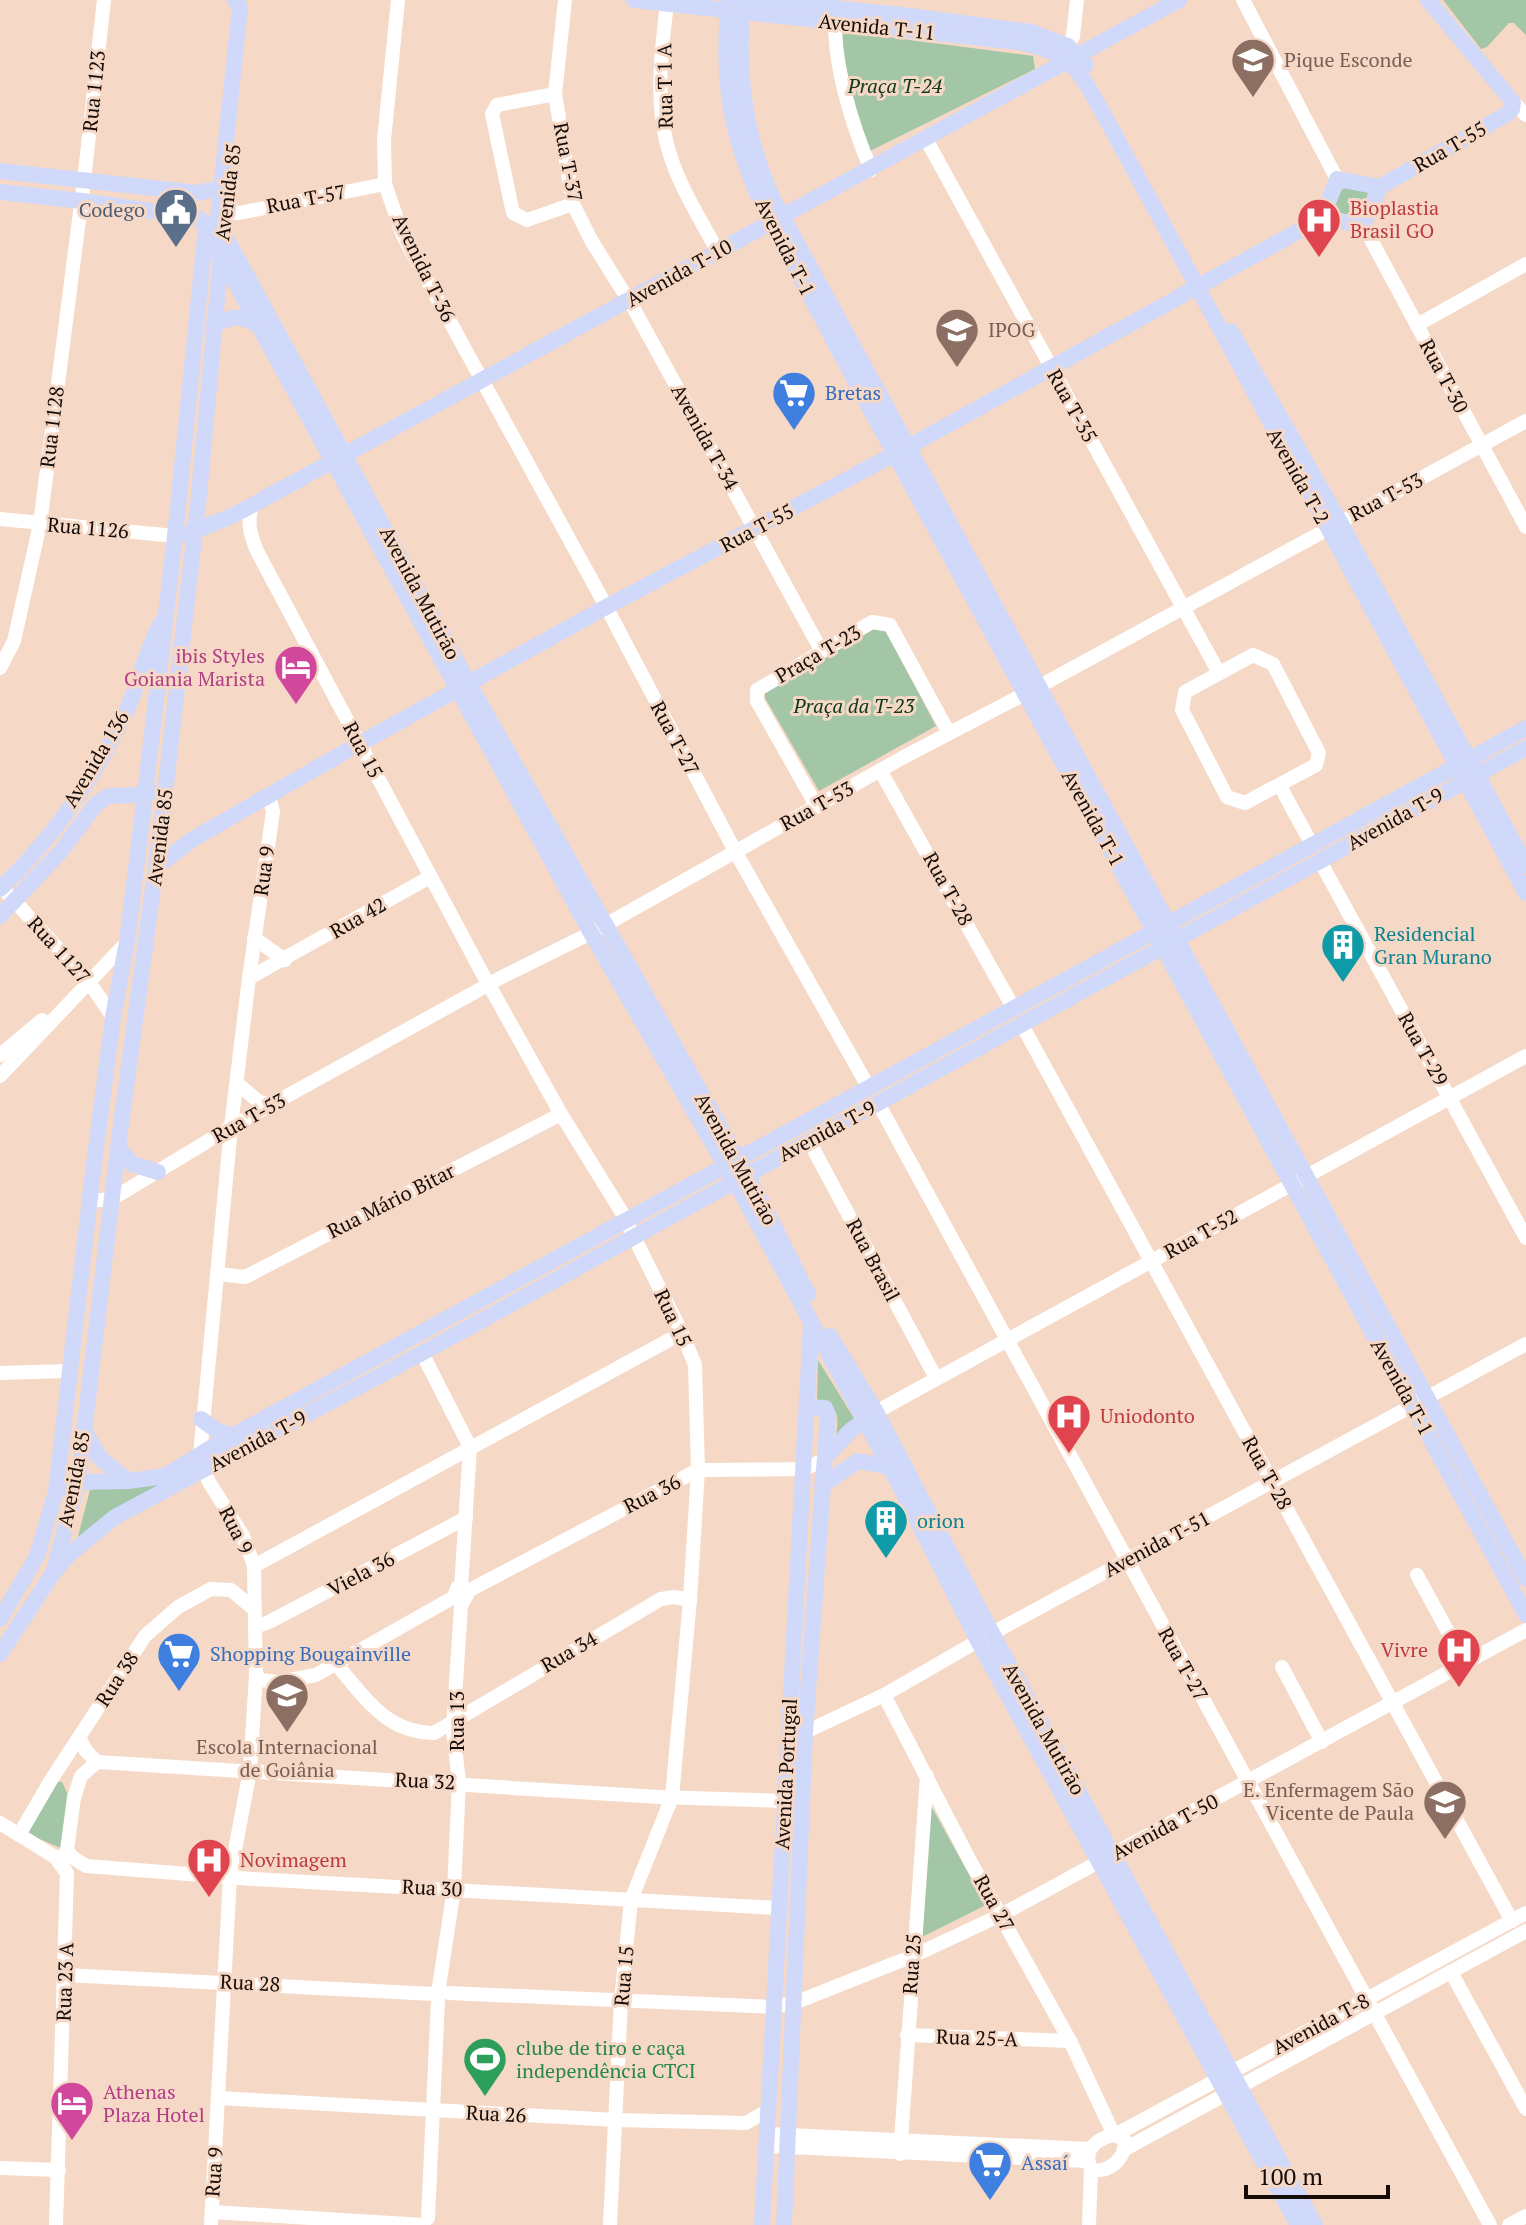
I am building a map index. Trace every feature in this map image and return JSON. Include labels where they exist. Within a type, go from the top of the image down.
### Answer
[{"type":"main road","points":[[220,258],[215,246],[240,7],[233,0]]},
{"type":"main road","name":"Avenida 85","points":[[0,1619],[37,1556],[56,1491],[89,1201],[145,794],[233,0]]},
{"type":"main road","name":"Avenida 85","points":[[0,1654],[53,1573],[78,1482],[118,1147],[166,788],[199,495],[220,258],[250,0]]},
{"type":"main road","name":"Avenida T-11","points":[[634,0],[836,16],[902,8],[1042,36],[1072,54]]},
{"type":"main road","name":"Avenida T-11","points":[[755,0],[1072,54]]},
{"type":"main road","name":"Avenida T-10","points":[[175,536],[195,532],[234,515],[632,305],[718,252],[1045,74],[1072,54],[1179,0]]},
{"type":"main road","points":[[1428,0],[1513,102]]},
{"type":"main road","name":"Avenida T-1","points":[[735,6],[725,54],[730,116],[750,178],[777,220],[1420,1402],[1526,1615]]},
{"type":"main road","points":[[1035,46],[1042,58],[1045,74]]},
{"type":"main road","name":"Avenida T-2","points":[[1072,54],[1466,770],[1526,893]]},
{"type":"main road","name":"Rua T-55","points":[[1380,187],[1507,114],[1513,102]]},
{"type":"main road","points":[[0,171],[198,193],[210,190]]},
{"type":"main road","points":[[1337,179],[1380,187],[1363,225],[1322,218],[1337,179]]},
{"type":"main road","points":[[0,192],[198,218],[206,224]]},
{"type":"main road","name":"Rua T-55","points":[[156,867],[193,839],[359,744],[1322,218]]},
{"type":"main road","name":"Avenida Mutirão","points":[[224,234],[463,687],[822,1323],[985,1637]]},
{"type":"main road","name":"Avenida Mutirão","points":[[220,258],[339,457]]},
{"type":"main road","points":[[213,327],[231,316],[257,324]]},
{"type":"main road","points":[[199,495],[211,511],[234,515]]},
{"type":"main road","name":"Avenida 136","points":[[0,888],[51,832],[86,782],[126,713],[165,614]]},
{"type":"main road","name":"Avenida T-9","points":[[56,1491],[78,1482],[128,1481],[165,1476],[202,1462],[422,1353],[736,1170],[873,1096],[1022,1025],[1170,944],[1316,853],[1466,770],[1526,728]]},
{"type":"main road","name":"Avenida T-9","points":[[1466,770],[1526,748]]},
{"type":"main road","name":"Avenida T-2","points":[[1466,770],[1526,865]]},
{"type":"main road","name":"Avenida 136","points":[[0,916],[62,850],[96,804],[114,795],[145,794],[166,788]]},
{"type":"main road","name":"Avenida 136","points":[[114,795],[161,828]]},
{"type":"main road","points":[[161,828],[193,839]]},
{"type":"main road","name":"Avenida T-9","points":[[736,1170],[809,1141],[873,1096],[1014,1009],[1162,928],[1316,853]]},
{"type":"main road","points":[[118,1147],[132,1164],[158,1172]]},
{"type":"main road","name":"Avenida Mutirão","points":[[736,1170],[811,1324],[870,1416],[890,1467],[1229,2084]]},
{"type":"main road","name":"Avenida T-9","points":[[53,1573],[71,1553],[115,1517],[202,1462],[233,1436],[630,1230]]},
{"type":"main road","name":"Avenida Portugal","points":[[762,2225],[811,1324]]},
{"type":"main road","name":"Avenida T-1","points":[[1420,1402],[1526,1579]]},
{"type":"main road","name":"Avenida Portugal","points":[[784,2225],[805,1733],[828,1415],[825,1408],[807,1407]]},
{"type":"main road","name":"Rua 36","points":[[825,1459],[833,1447],[870,1416]]},
{"type":"main road","points":[[201,1419],[216,1430],[233,1436]]},
{"type":"main road","points":[[84,1430],[100,1458],[128,1481]]},
{"type":"main road","points":[[822,1485],[858,1461],[890,1467]]},
{"type":"main road","points":[[1229,2084],[1298,2225]]},
{"type":"main road","points":[[1229,2084],[1315,2225]]},
{"type":"street","name":"Rua 1123","points":[[84,181],[104,0]]},
{"type":"street","name":"Avenida T-36","points":[[398,0],[384,140],[385,184],[403,236],[483,383]]},
{"type":"street","name":"Rua T-37","points":[[565,0],[555,94],[573,204],[591,240],[632,305]]},
{"type":"street","points":[[1072,54],[1077,0]]},
{"type":"street","points":[[1243,0],[1337,179]]},
{"type":"street","name":"Rua T 1 A","points":[[667,3],[660,63],[663,130],[681,183],[718,252]]},
{"type":"street","points":[[836,16],[848,108],[871,170]]},
{"type":"street","points":[[555,94],[497,105],[492,114],[513,213],[527,220],[573,204]]},
{"type":"street","points":[[1513,102],[1526,115]]},
{"type":"street","name":"Rua T-35","points":[[926,139],[1219,673]]},
{"type":"street","name":"Rua 1128","points":[[0,668],[14,641],[40,524],[84,181]]},
{"type":"street","name":"Rua T-57","points":[[226,212],[239,213],[385,184]]},
{"type":"street","name":"Rua T-30","points":[[1363,225],[1526,527]]},
{"type":"street","points":[[1417,325],[1526,264]]},
{"type":"street","name":"Avenida T-34","points":[[632,305],[821,650]]},
{"type":"street","name":"Rua T-27","points":[[483,383],[735,851],[873,1096],[1490,2225]]},
{"type":"street","name":"Rua T-53","points":[[112,1199],[231,1127],[490,984],[598,929],[880,770],[1032,691],[1526,421]]},
{"type":"street","name":"Rua 15","points":[[252,505],[248,518],[257,551],[430,877],[561,1114],[630,1230],[695,1365],[698,1470],[672,1797],[631,1900],[621,2001],[610,2225]]},
{"type":"street","name":"Rua 1126","points":[[0,519],[175,536]]},
{"type":"street","name":"Praça T-23","points":[[817,807],[757,701],[757,690],[821,650],[872,622],[890,625],[949,733]]},
{"type":"street","points":[[1253,655],[1273,664],[1319,753],[1316,765],[1245,803],[1227,797],[1182,710],[1185,692],[1219,673],[1253,655]]},
{"type":"street","name":"Rua T-28","points":[[880,770],[1014,1009]]},
{"type":"street","name":"Rua T-29","points":[[1280,786],[1526,1238]]},
{"type":"street","name":"Rua 9","points":[[212,2219],[230,1876],[250,1771],[256,1675],[254,1566],[243,1536],[202,1462],[201,1419],[231,1127],[273,812],[269,795]]},
{"type":"street","name":"Rua 42","points":[[249,978],[430,877]]},
{"type":"street","name":"Rua 1127","points":[[0,888],[89,982],[113,1017]]},
{"type":"street","points":[[254,938],[285,960]]},
{"type":"street","points":[[0,1076],[127,942]]},
{"type":"street","points":[[0,1055],[89,982]]},
{"type":"street","name":"Rua T-28","points":[[1022,1025],[1521,1933]]},
{"type":"street","name":"Rua T-52","points":[[870,1416],[1526,1056]]},
{"type":"street","points":[[238,1084],[259,1102],[275,1104]]},
{"type":"street","name":"Rua Mário Bitar","points":[[218,1274],[245,1277],[561,1114]]},
{"type":"street","name":"Rua Brasil","points":[[809,1141],[936,1378]]},
{"type":"street","points":[[89,1201],[112,1199]]},
{"type":"street","points":[[254,1566],[682,1333]]},
{"type":"street","name":"Avenida T-51","points":[[787,1741],[884,1695],[985,1637],[1526,1344]]},
{"type":"street","name":"Rua 13","points":[[422,1353],[470,1447],[452,1726],[459,1782],[454,1889],[441,1994],[430,2220]]},
{"type":"street","points":[[0,1373],[69,1371]]},
{"type":"street","name":"Rua 36","points":[[256,1675],[270,1681],[294,1681],[316,1675],[461,1593],[698,1470],[805,1469],[825,1459]]},
{"type":"street","points":[[440,1463],[457,1462],[469,1467]]},
{"type":"street","name":"Viela 36","points":[[255,1627],[466,1518]]},
{"type":"street","points":[[1417,1575],[1465,1663]]},
{"type":"street","name":"Rua 38","points":[[19,1835],[145,1636],[178,1607],[211,1589],[221,1587],[240,1596],[254,1609]]},
{"type":"street","name":"Rua 34","points":[[452,1726],[661,1599],[674,1597],[690,1600]]},
{"type":"street","name":"Avenida T-50","points":[[794,2003],[913,1956],[1001,1915],[1526,1630]]},
{"type":"street","points":[[337,1665],[376,1711],[400,1727],[434,1733],[452,1726]]},
{"type":"street","points":[[1282,1667],[1322,1742]]},
{"type":"street","name":"Rua 27","points":[[884,1695],[1066,2035],[1103,2112],[1101,2151],[1089,2221]]},
{"type":"street","points":[[61,1853],[81,1776],[97,1762],[86,1751],[79,1737]]},
{"type":"street","name":"Rua 32","points":[[97,1762],[784,1801]]},
{"type":"street","name":"Rua 25","points":[[901,2147],[927,1775]]},
{"type":"street","points":[[51,1780],[62,1779],[74,1798]]},
{"type":"street","points":[[0,1823],[86,1866],[67,1879]]},
{"type":"street","name":"Rua 23 A","points":[[56,2225],[67,1879],[61,1853]]},
{"type":"street","name":"Rua 30","points":[[86,1866],[778,1908]]},
{"type":"street","name":"Avenida T-8","points":[[1101,2151],[1229,2084],[1374,2014],[1521,1933],[1526,1913]]},
{"type":"street","name":"Avenida T-8","points":[[1101,2151],[1125,2149],[1366,2000],[1521,1933]]},
{"type":"street","points":[[1451,1972],[1526,2109]]},
{"type":"street","name":"Rua 28","points":[[65,1975],[773,2007],[794,2003]]},
{"type":"street","name":"Rua 25-A","points":[[907,2035],[1047,2041],[1066,2035]]},
{"type":"street","name":"Rua 26","points":[[219,2098],[615,2120],[746,2123],[769,2110]]},
{"type":"street","points":[[768,2140],[901,2147],[1101,2151],[1124,2139],[1125,2149]]},
{"type":"street","points":[[0,2168],[59,2170]]},
{"type":"street","points":[[1509,2225],[1526,2216]]},
{"type":"street","points":[[212,2219],[430,2220]]},
{"type":"green space","points":[[1443,0],[1526,0],[1526,35],[1514,23],[1509,23],[1487,47],[1481,49]]},
{"type":"green space","name":"Praça T-24","points":[[841,31],[1033,56],[1035,69],[864,154],[847,95]]},
{"type":"green space","points":[[1353,186],[1369,190],[1360,217],[1331,211],[1342,189]]},
{"type":"green space","name":"Praça da T-23","points":[[875,628],[885,630],[936,726],[819,791],[765,698],[765,690]]},
{"type":"green space","points":[[818,1360],[857,1423],[835,1443],[835,1411],[831,1406],[817,1401]]},
{"type":"green space","points":[[182,1470],[76,1544],[91,1486]]},
{"type":"green space","points":[[56,1782],[62,1782],[67,1793],[66,1850],[25,1833]]},
{"type":"green space","points":[[926,1797],[986,1905],[920,1938]]},
{"type":"place","name":"Pique Esconde","points":[[1253,99]]},
{"type":"place","name":"Codego","points":[[176,249]]},
{"type":"place","name":"Bioplastia Brasil GO","points":[[1319,259]]},
{"type":"place","name":"IPOG","points":[[957,369]]},
{"type":"place","name":"Bretas","points":[[794,432]]},
{"type":"place","name":"ibis Styles Goiania Marista","points":[[296,706]]},
{"type":"place","name":"Residencial Gran Murano","points":[[1343,984]]},
{"type":"place","name":"Uniodonto","points":[[1069,1455]]},
{"type":"place","name":"orion","points":[[886,1560]]},
{"type":"place","name":"Vivre","points":[[1459,1689]]},
{"type":"place","name":"Shopping Bougainville","points":[[179,1693]]},
{"type":"place","name":"Escola Internacional de Goiânia","points":[[287,1734]]},
{"type":"place","name":"E. Enfermagem São Vicente de Paula","points":[[1445,1841]]},
{"type":"place","name":"Novimagem","points":[[209,1899]]},
{"type":"place","name":"clube de tiro e caça independência CTCI","points":[[485,2098]]},
{"type":"place","name":"Athenas Plaza Hotel","points":[[72,2142]]},
{"type":"place","name":"Assaí","points":[[990,2202]]}]
